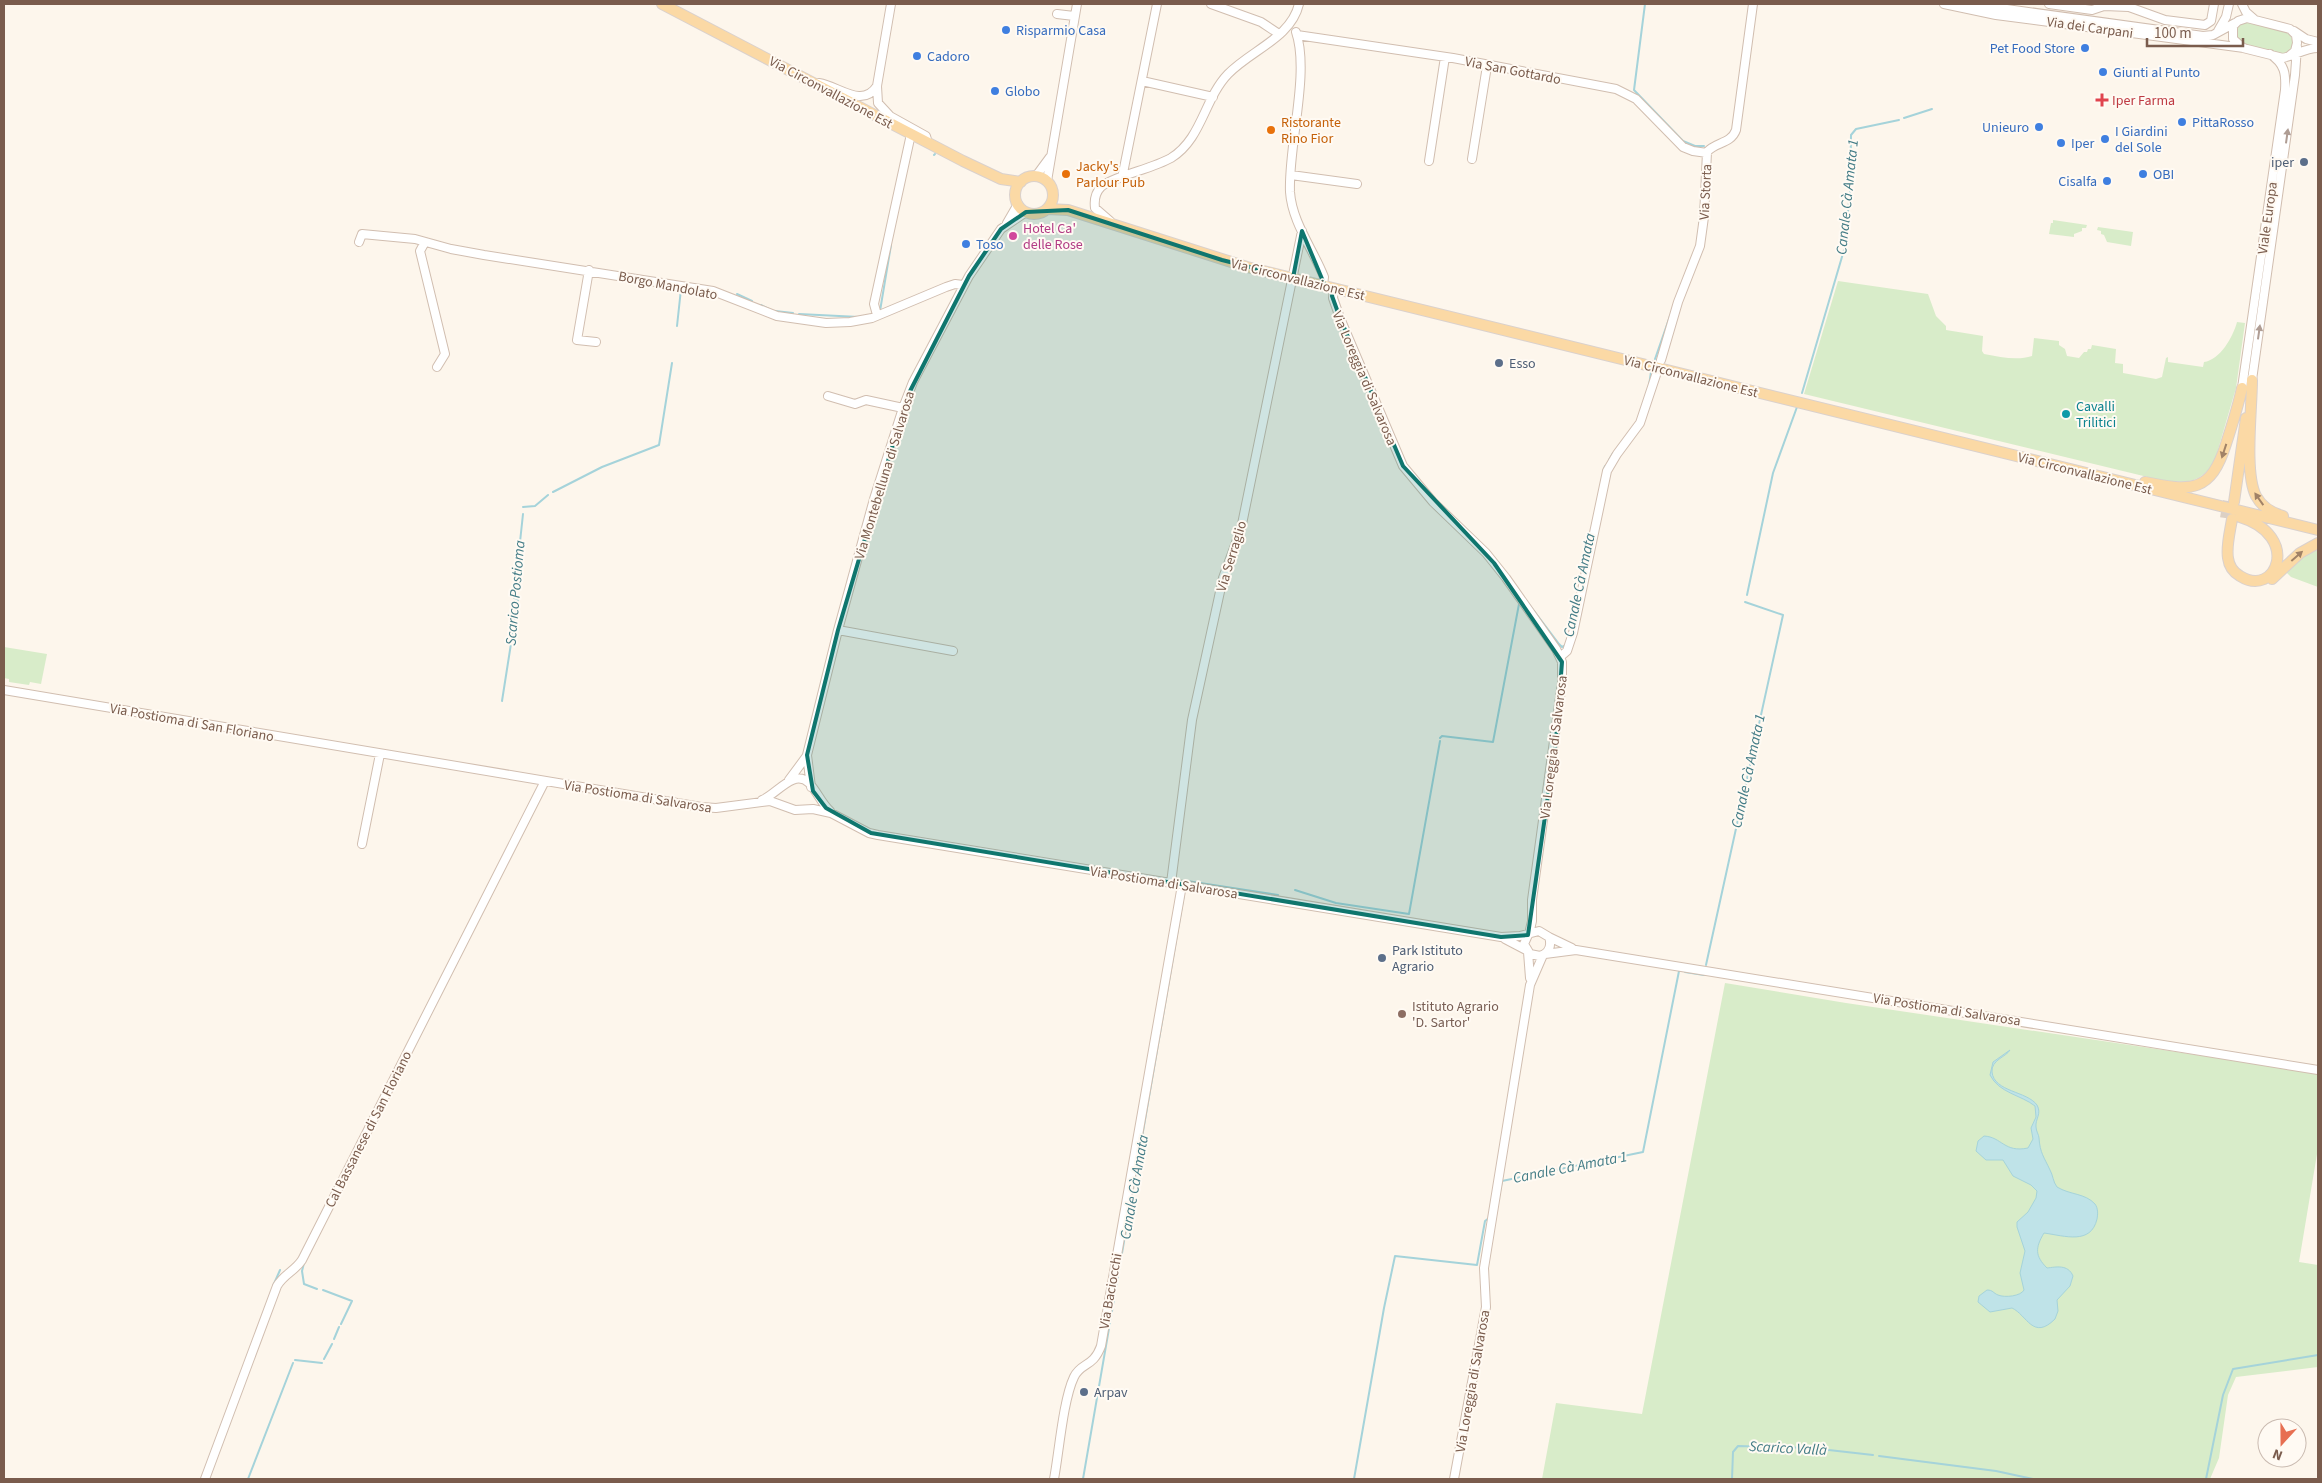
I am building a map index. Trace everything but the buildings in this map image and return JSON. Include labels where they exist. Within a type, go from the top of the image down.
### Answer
[{"type":"main road","name":"Via Circonvallazione Est","points":[[662,4],[1001,179]]},
{"type":"main road","points":[[1016,200],[1017,188],[1021,182],[1028,177],[1036,176],[1047,181],[1053,191],[1053,199],[1047,209]]},
{"type":"main road","points":[[1001,179],[1021,182]]},
{"type":"main road","points":[[1001,179],[1026,212],[1037,214],[1047,209],[1068,210]]},
{"type":"main road","points":[[1053,199],[1068,210]]},
{"type":"main road","name":"Via Circonvallazione Est","points":[[1068,210],[1222,260],[2318,530]]},
{"type":"main road","points":[[2242,388],[2231,502],[2252,380]]},
{"type":"main road","points":[[2252,380],[2250,462],[2252,484],[2256,495],[2264,506],[2273,512],[2318,525]]},
{"type":"main road","points":[[2085,473],[2118,476],[2177,486],[2203,483],[2213,475],[2219,466],[2242,388]]},
{"type":"main road","points":[[2153,490],[2182,502],[2248,519],[2260,526],[2274,540],[2278,551],[2276,566],[2266,577],[2258,580],[2248,580],[2231,568],[2228,551],[2229,518],[2221,551],[2222,562],[2230,577],[2244,585],[2257,586],[2268,583],[2300,552],[2318,543]]},
{"type":"street","points":[[891,4],[877,86],[878,104],[882,110],[923,133],[928,138],[928,143]]},
{"type":"street","points":[[1047,181],[1077,4]]},
{"type":"street","points":[[1122,178],[1157,4]]},
{"type":"street","points":[[1211,4],[1261,22],[1279,34]]},
{"type":"street","points":[[1120,228],[1099,214],[1095,208],[1094,200],[1098,191],[1108,183],[1159,165],[1184,148],[1193,136],[1213,97],[1231,71],[1290,25],[1299,4]]},
{"type":"street","name":"Via Storta","points":[[1661,360],[1678,302],[1700,246],[1704,217],[1707,153],[1710,148],[1732,138],[1736,130],[1753,4]]},
{"type":"street","name":"Via dei Carpani","points":[[1944,4],[1973,5],[2203,36],[2215,34],[2232,27],[2245,18],[2256,20]]},
{"type":"street","name":"Via dei Carpani","points":[[1957,4],[1973,5],[1996,14],[2244,48],[2281,58],[2294,52]]},
{"type":"street","points":[[2049,4],[2092,10],[2104,6],[2130,7],[2166,20],[2205,25],[2211,21],[2214,4]]},
{"type":"street","points":[[2215,34],[2224,23],[2229,4]]},
{"type":"street","points":[[2242,4],[2246,12],[2256,20],[2287,27],[2310,40],[2318,42]]},
{"type":"street","name":"Via dei Carpani","points":[[1996,14],[1997,11],[2029,16],[2037,13]]},
{"type":"street","points":[[2228,13],[2234,41],[2244,48]]},
{"type":"street","points":[[1057,14],[1074,16]]},
{"type":"street","points":[[1290,25],[1297,35],[1300,71],[1291,199],[1302,232],[1324,276],[1323,285]]},
{"type":"street","name":"Viale Europa","points":[[2252,380],[2296,75],[2294,52],[2297,38],[2294,32]]},
{"type":"street","name":"Via San Gottardo","points":[[1297,35],[1446,57],[1624,92],[1642,104],[1682,146],[1691,151],[1707,153]]},
{"type":"street","points":[[2294,52],[2318,48]]},
{"type":"street","points":[[2296,75],[2300,56],[2309,49]]},
{"type":"street","name":"Viale Europa","points":[[2242,388],[2285,90],[2284,68],[2280,60],[2270,54]]},
{"type":"street","points":[[1429,161],[1446,57]]},
{"type":"street","points":[[1472,159],[1487,66]]},
{"type":"street","points":[[1142,81],[1213,97]]},
{"type":"street","points":[[812,82],[831,86],[858,97],[869,94],[877,86]]},
{"type":"street","points":[[877,316],[874,304],[911,134]]},
{"type":"street","points":[[1036,176],[1052,155]]},
{"type":"street","points":[[1292,175],[1357,184]]},
{"type":"street","points":[[1006,224],[1016,200]]},
{"type":"street","points":[[1006,224],[1026,212]]},
{"type":"street","name":"Via Montebelluna di Salvarosa","points":[[812,789],[807,756],[838,630],[874,499],[903,408],[913,382],[963,285],[1006,224]]},
{"type":"street","name":"Via Serraglio","points":[[1171,883],[1192,720],[1224,573],[1241,529],[1302,232]]},
{"type":"street","name":"Borgo Mandolato","points":[[359,242],[362,234],[415,239],[484,255],[713,291],[777,316],[816,322],[850,322],[877,316],[946,287],[955,284],[963,285]]},
{"type":"street","points":[[424,242],[420,251],[445,354],[437,367]]},
{"type":"street","points":[[589,270],[577,340],[596,342]]},
{"type":"street","name":"Via Loreggia di Salvarosa","points":[[1334,288],[1334,302],[1403,466],[1429,497],[1490,558],[1560,656],[1562,683],[1532,900],[1532,916],[1528,934]]},
{"type":"street","points":[[1560,656],[1567,651],[1573,633],[1607,471],[1616,454],[1640,423],[1656,375]]},
{"type":"street","points":[[828,396],[855,404],[866,400],[903,408]]},
{"type":"street","points":[[838,630],[953,651]]},
{"type":"street","name":"Via Postioma di San Floriano","points":[[4,690],[545,781]]},
{"type":"street","points":[[362,844],[380,754]]},
{"type":"street","name":"Via Montebelluna di Salvarosa","points":[[787,783],[807,756]]},
{"type":"street","points":[[787,806],[782,796],[787,783],[801,779],[812,789],[812,800],[804,808]]},
{"type":"street","name":"Via Postioma di Salvarosa","points":[[545,781],[705,808],[721,808],[760,801],[787,806],[795,810],[804,808],[832,813],[873,834],[1500,937],[1528,934]]},
{"type":"street","name":"Cal Bassanese di San Floriano","points":[[205,1479],[277,1286],[281,1279],[296,1270],[302,1260],[545,781]]},
{"type":"street","name":"Via Postioma di Salvarosa","points":[[760,801],[787,783]]},
{"type":"street","name":"Via Postioma di Salvarosa","points":[[812,789],[832,813]]},
{"type":"street","name":"Via Baciocchi","points":[[1054,1479],[1074,1378],[1084,1366],[1094,1361],[1100,1346],[1182,885]]},
{"type":"street","points":[[1532,916],[1542,932],[1549,938],[1550,948],[1544,954],[1535,956],[1527,951],[1524,944],[1528,934],[1534,931],[1542,932]]},
{"type":"street","name":"Via Postioma di Salvarosa","points":[[1500,937],[1527,951]]},
{"type":"street","name":"Via Postioma di Salvarosa","points":[[1549,938],[1576,950],[2318,1070]]},
{"type":"street","name":"Via Postioma di Salvarosa","points":[[1544,954],[1576,950]]},
{"type":"street","name":"Via Loreggia di Salvarosa","points":[[1454,1479],[1486,1307],[1484,1268],[1530,985],[1527,951]]},
{"type":"street","name":"Via Loreggia di Salvarosa","points":[[1530,985],[1544,954]]},
{"type":"highlighted area","points":[[1068,210],[1222,260],[1293,278],[1302,231],[1325,286],[1334,288],[1332,296],[1340,318],[1403,466],[1494,563],[1562,662],[1556,740],[1528,935],[1501,937],[871,833],[826,808],[813,791],[807,755],[838,630],[907,397],[969,276],[1001,229],[1026,212]]},
{"type":"green space","points":[[2247,22],[2289,33],[2293,41],[2291,49],[2280,54],[2252,47],[2240,41],[2236,30],[2241,24]]},
{"type":"green space","points":[[2053,220],[2087,225],[2086,228],[2082,228],[2082,231],[2074,234],[2074,237],[2049,234]]},
{"type":"green space","points":[[2098,227],[2133,232],[2131,246],[2107,242],[2101,231],[2097,230]]},
{"type":"green space","points":[[1838,281],[1928,294],[1936,316],[1946,326],[1946,330],[1983,336],[1982,351],[1984,354],[2015,358],[2032,356],[2034,338],[2059,341],[2059,345],[2065,349],[2067,356],[2079,358],[2088,349],[2091,349],[2092,345],[2116,349],[2115,363],[2123,364],[2123,373],[2156,379],[2162,377],[2166,358],[2168,357],[2168,362],[2203,367],[2204,362],[2215,357],[2225,347],[2237,322],[2245,323],[2236,388],[2215,460],[2204,474],[2198,478],[2185,482],[2160,480],[1804,394]]},
{"type":"green space","points":[[2318,550],[2318,587],[2291,577],[2287,573],[2291,564],[2295,561],[2304,555]]},
{"type":"green space","points":[[4,647],[47,654],[41,684],[30,682],[29,685],[9,682],[9,679],[4,678]]},
{"type":"green space","points":[[1725,983],[1846,1003],[2318,1073],[2318,1148],[2299,1262],[2318,1265],[2318,1367],[2236,1377],[2228,1395],[2219,1458],[2210,1479],[1542,1479],[1556,1403],[1642,1414]]},
{"type":"water","points":[[2010,1050],[1994,1064],[1992,1072],[1994,1079],[2004,1088],[2032,1100],[2037,1105],[2039,1114],[2036,1130],[2040,1148],[2057,1187],[2091,1200],[2098,1211],[2094,1227],[2083,1236],[2068,1237],[2044,1233],[2041,1238],[2038,1256],[2043,1264],[2047,1268],[2065,1268],[2073,1276],[2070,1286],[2057,1300],[2058,1311],[2055,1319],[2041,1328],[2031,1324],[2012,1308],[1990,1312],[1978,1302],[1979,1296],[1987,1290],[1998,1295],[2012,1296],[2024,1290],[2020,1273],[2025,1251],[2017,1222],[2028,1212],[2036,1198],[2037,1191],[2031,1185],[2013,1176],[2003,1160],[1986,1160],[1976,1151],[1978,1141],[1984,1136],[1995,1139],[2008,1147],[2020,1149],[2028,1148],[2033,1139],[2031,1128],[2036,1117],[2035,1106],[1999,1086],[1990,1075],[1993,1062]]},
{"type":"waterway","name":"Canale Cà Amata","points":[[1645,4],[1634,90],[1683,141],[1695,146],[1704,146]]},
{"type":"waterway","name":"Canale Cà Amata 1","points":[[1904,118],[1932,109]]},
{"type":"waterway","name":"Canale Cà Amata 1","points":[[1802,393],[1844,250],[1850,192],[1851,135],[1856,129],[1899,120]]},
{"type":"waterway","name":"Canale Cà Amata","points":[[1699,229],[1701,204]]},
{"type":"waterway","name":"Scarico Postioma","points":[[880,311],[891,245]]},
{"type":"waterway","name":"Scarico Postioma","points":[[677,326],[681,289]]},
{"type":"waterway","name":"Scarico Postioma","points":[[698,292],[708,295]]},
{"type":"waterway","name":"Scarico Postioma","points":[[737,294],[752,301]]},
{"type":"waterway","name":"Scarico Postioma","points":[[761,305],[769,309]]},
{"type":"waterway","name":"Scarico Postioma","points":[[775,311],[793,313]]},
{"type":"waterway","name":"Scarico Postioma","points":[[799,314],[859,317]]},
{"type":"waterway","name":"Canale Cà Amata","points":[[1655,359],[1670,316]]},
{"type":"waterway","name":"Scarico Postioma","points":[[553,492],[602,467],[659,445],[672,363]]},
{"type":"waterway","name":"Canale Cà Amata","points":[[1649,386],[1651,372]]},
{"type":"waterway","name":"Canale Cà Amata 1","points":[[1747,595],[1773,473],[1797,407]]},
{"type":"waterway","name":"Canale Cà Amata","points":[[1609,460],[1613,453]]},
{"type":"waterway","name":"Canale Cà Amata","points":[[1603,471],[1605,466]]},
{"type":"waterway","name":"Scarico Postioma","points":[[523,507],[535,506],[548,495]]},
{"type":"waterway","name":"Scarico Postioma","points":[[502,701],[518,599],[514,598],[523,514]]},
{"type":"waterway","name":"Canale Cà Amata 1","points":[[1706,965],[1783,615],[1745,602]]},
{"type":"waterway","name":"Canale Cà Amata","points":[[1528,603],[1559,644],[1562,647],[1566,645]]},
{"type":"waterway","name":"Canale Cà Amata","points":[[1440,738],[1442,736],[1493,742],[1519,604]]},
{"type":"waterway","name":"Canale Cà Amata","points":[[1295,890],[1336,903],[1409,914],[1440,741]]},
{"type":"waterway","name":"Canale Cà Amata","points":[[1187,881],[1278,895]]},
{"type":"waterway","name":"Canale Cà Amata","points":[[1083,1479],[1184,894]]},
{"type":"waterway","name":"Canale Cà Amata 1","points":[[1496,1211],[1502,1181],[1643,1152],[1679,971]]},
{"type":"waterway","name":"Canale Cà Amata 1","points":[[1685,972],[1704,975]]},
{"type":"waterway","name":"Canale Cà Amata 1","points":[[1354,1479],[1395,1256],[1477,1265],[1485,1221],[1489,1218]]},
{"type":"waterway","name":"Scarico Postioma","points":[[304,1263],[302,1271],[304,1284],[317,1289]]},
{"type":"waterway","points":[[273,1286],[280,1270]]},
{"type":"waterway","name":"Scarico Postioma","points":[[323,1290],[352,1301],[341,1324]]},
{"type":"waterway","name":"Scarico Postioma","points":[[334,1339],[339,1327]]},
{"type":"waterway","name":"Scarico Postioma","points":[[324,1359],[332,1344]]},
{"type":"waterway","points":[[2206,1479],[2223,1395],[2233,1369],[2318,1355]]},
{"type":"waterway","name":"Scarico Postioma","points":[[295,1360],[322,1363]]},
{"type":"waterway","name":"Scarico Postioma","points":[[248,1479],[293,1363]]},
{"type":"waterway","name":"Scarico Vallà","points":[[1732,1479],[1733,1452],[1738,1446],[1811,1448],[1873,1455]]},
{"type":"waterway","name":"Scarico Vallà","points":[[1879,1456],[1996,1471],[2033,1479]]},
{"type":"tunnel","points":[[2225,518],[2228,501]]},
{"type":"place","name":"Risparmio Casa","points":[[1006,30]]},
{"type":"place","name":"Pet Food Store","points":[[2085,48]]},
{"type":"place","name":"Cadoro","points":[[917,56]]},
{"type":"place","name":"Giunti al Punto","points":[[2103,72]]},
{"type":"place","name":"Globo","points":[[995,91]]},
{"type":"place","name":"Iper Farma","points":[[2102,100]]},
{"type":"place","name":"PittaRosso","points":[[2182,122]]},
{"type":"place","name":"Unieuro","points":[[2039,127]]},
{"type":"place","name":"Ristorante Rino Fior","points":[[1271,130]]},
{"type":"place","name":"I Giardini del Sole","points":[[2105,139]]},
{"type":"place","name":"Iper","points":[[2061,143]]},
{"type":"place","name":"iper","points":[[2304,162]]},
{"type":"place","name":"Jacky's Parlour Pub","points":[[1066,174]]},
{"type":"place","name":"OBI","points":[[2143,174]]},
{"type":"place","name":"Cisalfa","points":[[2107,181]]},
{"type":"place","name":"Hotel Ca' delle Rose","points":[[1013,236]]},
{"type":"place","name":"Toso","points":[[966,244]]},
{"type":"place","name":"Esso","points":[[1499,363]]},
{"type":"place","name":"Cavalli Trilitici","points":[[2066,414]]},
{"type":"place","name":"Park Istituto Agrario","points":[[1382,958]]},
{"type":"place","name":"Istituto Agrario 'D. Sartor'","points":[[1402,1014]]},
{"type":"place","name":"Arpav","points":[[1084,1392]]}]
